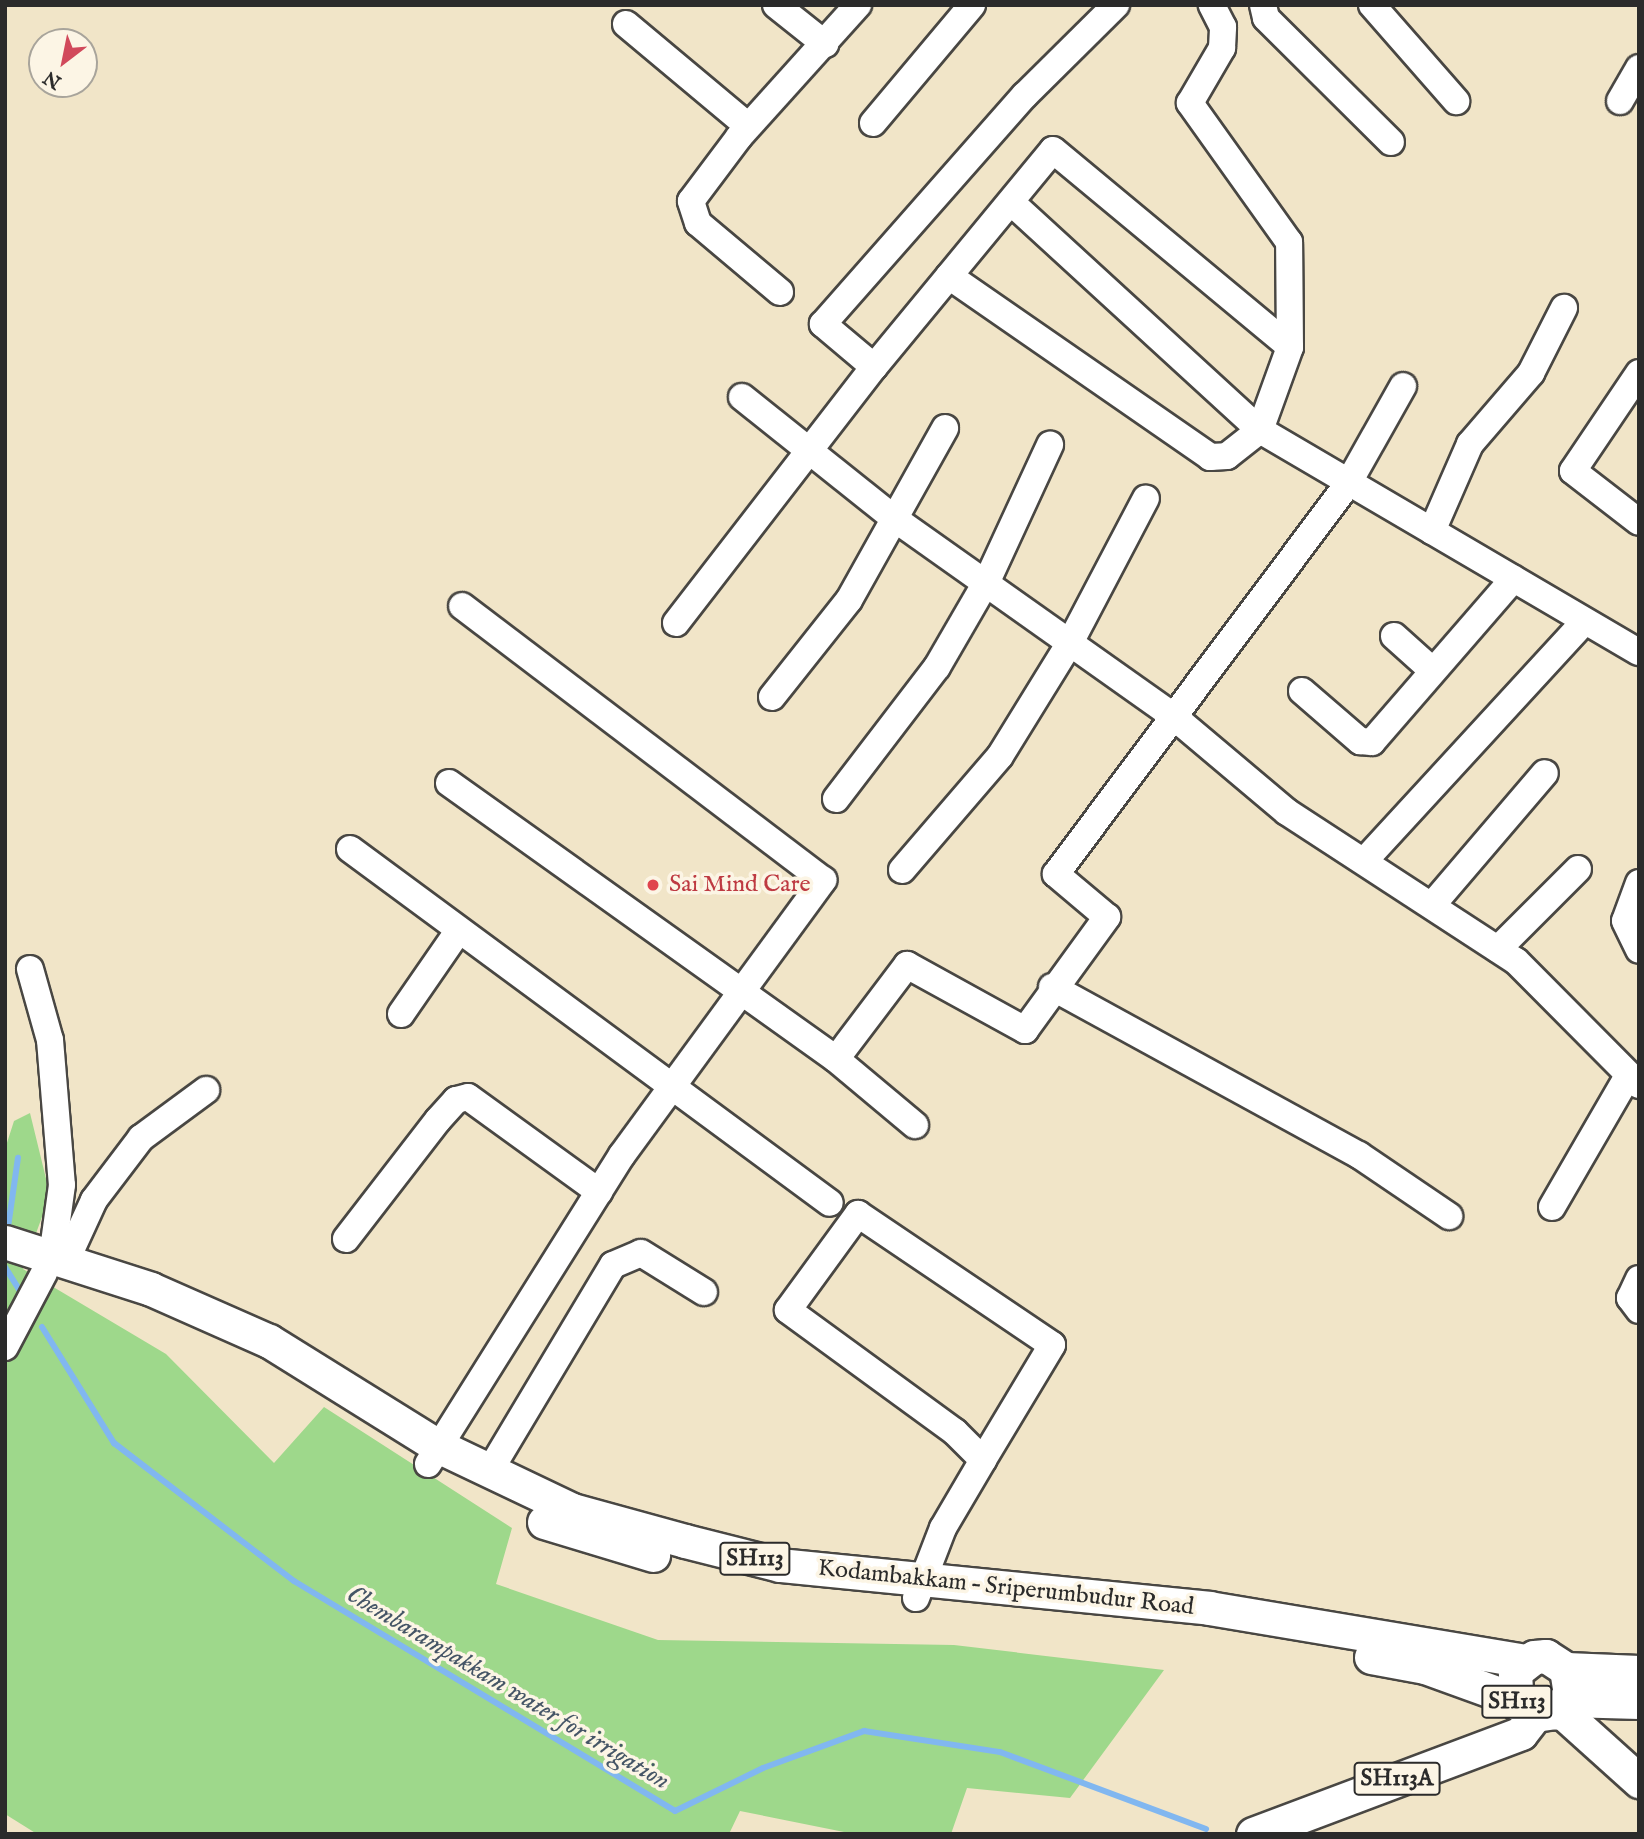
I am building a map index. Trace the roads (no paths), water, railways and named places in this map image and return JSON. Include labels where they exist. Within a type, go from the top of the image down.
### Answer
[{"type":"main road","name":"Kodambakkam – Sriperumbudur Road","points":[[5,1242],[49,1264]]},
{"type":"main road","name":"Kodambakkam – Sriperumbudur Road","points":[[5,1261],[49,1264],[151,1289],[270,1342],[433,1455],[596,1541],[794,1586],[920,1589],[1209,1608],[1526,1661],[1512,1682],[1548,1699],[1639,1672]]},
{"type":"main road","name":"Kodambakkam – Sriperumbudur Road","points":[[433,1455],[489,1472],[572,1510],[780,1565],[920,1589],[1267,1637],[1425,1667],[1548,1699],[1639,1702]]},
{"type":"main road","points":[[1548,1699],[1639,1781]]},
{"type":"main road","name":"SH113A","points":[[1253,1834],[1521,1733],[1548,1699]]},
{"type":"street","points":[[776,5],[825,44]]},
{"type":"street","points":[[780,292],[690,212],[691,201],[748,126],[858,5]]},
{"type":"street","points":[[873,123],[972,5]]},
{"type":"street","points":[[874,367],[822,324],[1084,13],[1116,5]]},
{"type":"street","points":[[949,276],[1210,457],[1227,456],[1260,430],[1290,347],[1289,242],[1190,103],[1222,48],[1223,27],[1212,5]]},
{"type":"street","points":[[1263,5],[1266,18],[1391,142]]},
{"type":"street","points":[[1372,5],[1457,101]]},
{"type":"street","points":[[626,24],[748,126]]},
{"type":"street","points":[[1620,101],[1639,68]]},
{"type":"street","points":[[676,623],[812,454],[874,367],[1053,150],[1290,347]]},
{"type":"street","points":[[1012,203],[1260,430],[1639,652]]},
{"type":"street","points":[[1432,531],[1470,444],[1531,373],[1564,308]]},
{"type":"street","points":[[1639,373],[1573,471],[1639,522]]},
{"type":"street","points":[[836,1059],[907,965],[1017,1029],[1032,1022],[1052,987],[1107,916],[1056,874],[1349,482],[1403,386]]},
{"type":"street","points":[[742,397],[895,519],[988,579],[1173,716],[1287,812],[1366,859],[1498,949],[1633,1081],[1552,1207]]},
{"type":"street","points":[[772,697],[849,600],[945,428]]},
{"type":"street","points":[[836,799],[937,667],[988,579],[1050,445]]},
{"type":"street","points":[[902,870],[1000,756],[1071,641],[1146,498]]},
{"type":"street","points":[[1302,691],[1366,744],[1513,579]]},
{"type":"street","points":[[433,1455],[599,1192],[739,993],[823,880],[462,606]]},
{"type":"street","points":[[1366,859],[1585,621]]},
{"type":"street","points":[[1394,636],[1433,671]]},
{"type":"street","points":[[1433,904],[1545,773]]},
{"type":"street","points":[[449,783],[739,993],[836,1059],[915,1125]]},
{"type":"street","points":[[350,849],[830,1203]]},
{"type":"street","points":[[1498,949],[1578,869]]},
{"type":"street","points":[[1639,883],[1625,921],[1639,950]]},
{"type":"street","points":[[401,1014],[459,930]]},
{"type":"street","points":[[30,969],[50,1040],[62,1185],[49,1264]]},
{"type":"street","points":[[1052,987],[1359,1155],[1449,1216]]},
{"type":"street","points":[[5,1347],[13,1312],[93,1200],[141,1139],[206,1090]]},
{"type":"street","points":[[346,1240],[438,1120],[456,1100],[468,1097],[599,1192]]},
{"type":"street","points":[[920,1589],[943,1528],[1052,1345],[858,1214],[788,1310],[955,1432],[983,1460]]},
{"type":"street","points":[[489,1472],[613,1265],[641,1253],[704,1292]]},
{"type":"street","points":[[1639,1279],[1630,1298],[1639,1310]]},
{"type":"waterway","name":"Chembarampakkam water for irrigation","points":[[7,1234],[18,1158]]},
{"type":"waterway","name":"Chembarampakkam water for irrigation","points":[[5,1267],[19,1289]]},
{"type":"waterway","name":"Chembarampakkam water for irrigation","points":[[42,1327],[114,1443],[294,1581],[675,1811],[763,1768],[864,1731],[1000,1752],[1206,1829]]},
{"type":"place","name":"Sai Mind Care","points":[[653,885]]}]
